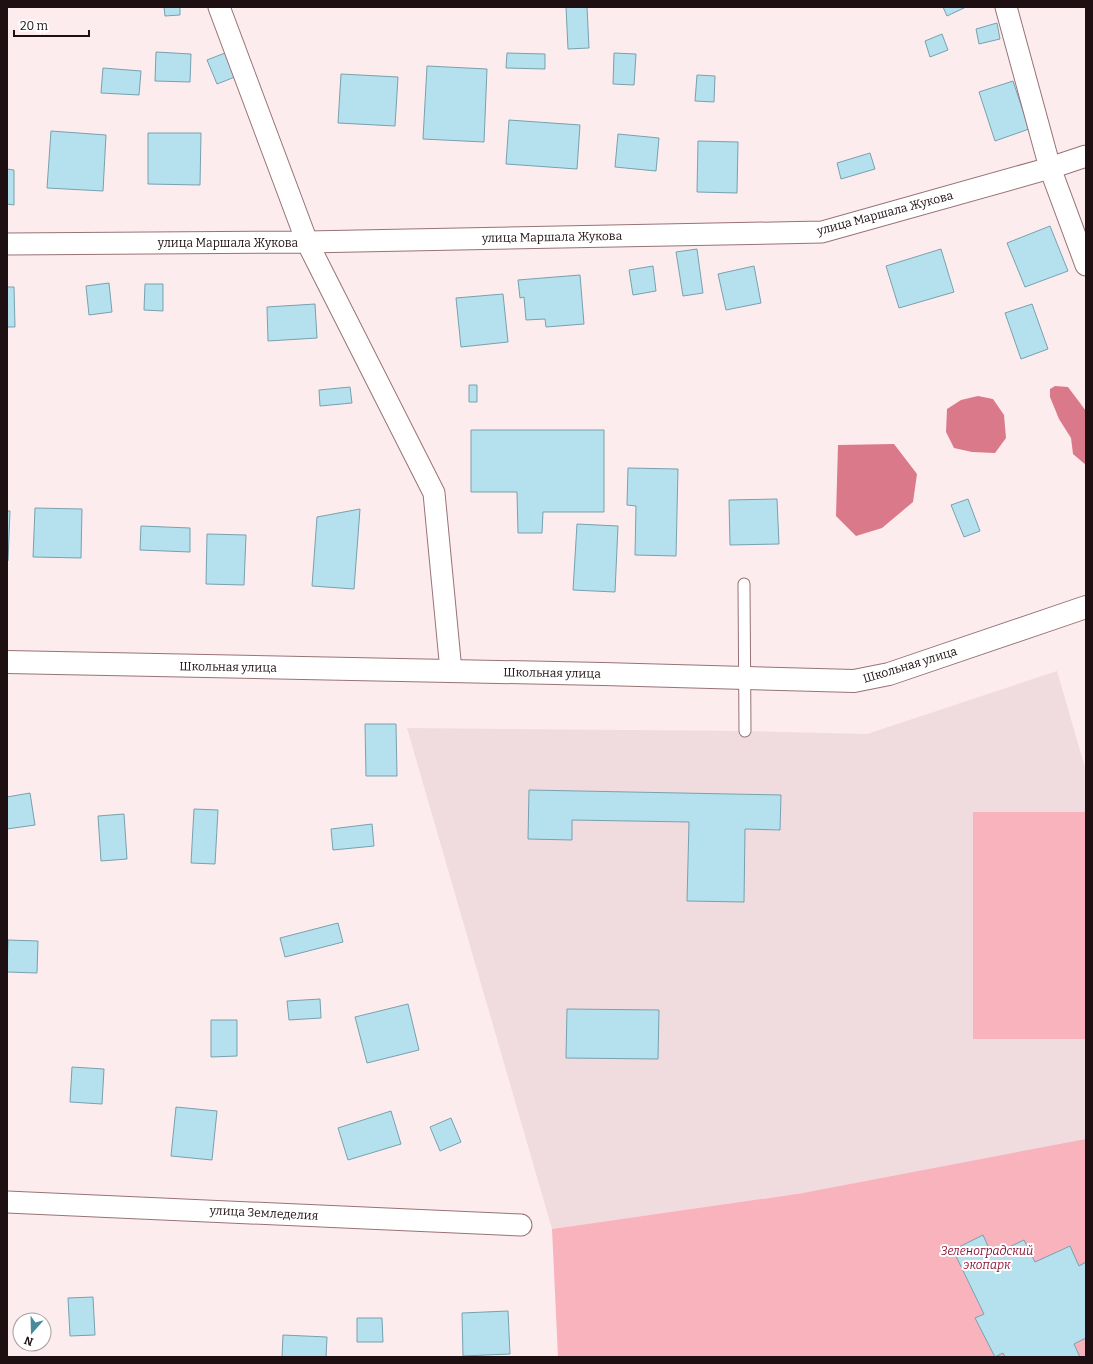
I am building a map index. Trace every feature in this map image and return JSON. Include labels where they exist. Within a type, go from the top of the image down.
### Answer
[{"type":"street","points":[[219,7],[307,242],[434,493],[451,671]]},
{"type":"street","points":[[1006,7],[1050,168],[1086,265]]},
{"type":"street","name":"улица Маршала Жукова","points":[[7,244],[307,242],[822,232],[1050,168],[1086,156]]},
{"type":"street","name":"Школьная улица","points":[[7,662],[854,681],[889,674],[1086,607]]},
{"type":"street","name":"улица Земледелия","points":[[7,1202],[522,1225]]},
{"type":"lane","points":[[744,584],[745,731]]},
{"type":"shaded area","points":[[1055,386],[1068,387],[1086,411],[1086,465],[1073,454],[1071,438],[1059,419],[1050,397],[1050,389]]},
{"type":"shaded area","points":[[978,396],[993,399],[1004,415],[1006,438],[995,453],[972,452],[954,448],[946,432],[947,409],[961,400]]},
{"type":"shaded area","points":[[894,444],[917,474],[913,502],[882,528],[856,536],[836,516],[838,445]]},
{"type":"shaded area","points":[[1057,671],[1086,771],[1086,1357],[802,1193],[552,1229],[407,728],[745,731],[867,734]]},
{"type":"green space","points":[[973,812],[1086,812],[1086,1039],[973,1039]]},
{"type":"green space","name":"Зеленоградский экопарк","points":[[1086,1139],[1086,1357],[558,1357],[552,1229],[803,1193]]},
{"type":"building","points":[[164,7],[180,7],[180,15],[165,16]]},
{"type":"building","points":[[566,7],[587,7],[589,48],[568,49]]},
{"type":"building","points":[[943,7],[966,7],[947,16]]},
{"type":"building","points":[[997,23],[1000,39],[979,44],[976,29]]},
{"type":"building","points":[[942,34],[948,50],[930,57],[925,41]]},
{"type":"building","points":[[156,52],[191,54],[190,82],[155,81]]},
{"type":"building","points":[[225,53],[235,77],[217,84],[207,60]]},
{"type":"building","points":[[507,53],[545,54],[545,69],[506,68]]},
{"type":"building","points":[[614,53],[636,54],[634,85],[613,84]]},
{"type":"building","points":[[427,66],[487,69],[484,142],[423,139]]},
{"type":"building","points":[[103,68],[141,71],[139,95],[101,93]]},
{"type":"building","points":[[341,74],[398,77],[395,126],[338,123]]},
{"type":"building","points":[[697,75],[715,76],[714,102],[695,101]]},
{"type":"building","points":[[1013,81],[1029,129],[995,141],[979,92]]},
{"type":"building","points":[[509,120],[580,125],[577,169],[506,164]]},
{"type":"building","points":[[51,131],[106,135],[103,191],[47,188]]},
{"type":"building","points":[[148,133],[201,133],[200,185],[148,184]]},
{"type":"building","points":[[618,134],[659,138],[656,171],[615,167]]},
{"type":"building","points":[[698,141],[738,142],[737,193],[697,192]]},
{"type":"building","points":[[870,153],[875,169],[841,179],[837,163]]},
{"type":"building","points":[[7,169],[14,170],[14,205],[7,204]]},
{"type":"building","points":[[1050,226],[1068,271],[1025,287],[1007,243]]},
{"type":"building","points":[[697,249],[703,293],[683,296],[676,252]]},
{"type":"building","points":[[941,249],[954,292],[899,308],[886,266]]},
{"type":"building","points":[[653,266],[656,291],[633,295],[629,270]]},
{"type":"building","points":[[754,266],[761,303],[726,310],[718,274]]},
{"type":"building","points":[[580,275],[584,324],[546,327],[545,319],[526,320],[524,297],[520,298],[518,280]]},
{"type":"building","points":[[109,283],[112,312],[89,315],[86,286]]},
{"type":"building","points":[[145,284],[163,284],[163,311],[144,310]]},
{"type":"building","points":[[7,287],[14,287],[15,327],[7,327]]},
{"type":"building","points":[[503,294],[508,342],[461,347],[456,298]]},
{"type":"building","points":[[315,304],[317,338],[268,341],[267,307]]},
{"type":"building","points":[[1032,304],[1048,349],[1021,359],[1005,313]]},
{"type":"building","points":[[469,385],[477,385],[477,402],[469,402]]},
{"type":"building","points":[[350,387],[352,403],[320,406],[319,390]]},
{"type":"building","points":[[471,430],[604,430],[604,512],[543,512],[542,533],[518,533],[517,492],[471,492]]},
{"type":"building","points":[[628,468],[678,469],[676,556],[635,555],[636,506],[627,505]]},
{"type":"building","points":[[777,499],[779,544],[730,545],[729,500]]},
{"type":"building","points":[[968,499],[980,531],[964,537],[951,505]]},
{"type":"building","points":[[35,508],[82,509],[81,558],[33,557]]},
{"type":"building","points":[[360,509],[354,589],[312,586],[317,517]]},
{"type":"building","points":[[7,511],[10,511],[8,561],[7,561]]},
{"type":"building","points":[[577,524],[618,526],[615,592],[573,590]]},
{"type":"building","points":[[141,526],[190,528],[190,552],[140,550]]},
{"type":"building","points":[[207,534],[246,535],[244,585],[206,584]]},
{"type":"building","points":[[365,724],[396,724],[397,776],[366,776]]},
{"type":"building","points":[[529,790],[781,795],[780,830],[745,829],[744,902],[687,901],[689,822],[572,820],[572,840],[528,839]]},
{"type":"building","points":[[30,793],[35,825],[7,829],[7,797]]},
{"type":"building","points":[[194,809],[218,810],[215,864],[191,863]]},
{"type":"building","points":[[124,814],[127,859],[101,861],[98,816]]},
{"type":"building","points":[[372,824],[374,846],[333,850],[331,829]]},
{"type":"building","points":[[338,923],[343,942],[285,957],[280,938]]},
{"type":"building","points":[[8,940],[38,941],[37,973],[7,972]]},
{"type":"building","points":[[320,999],[321,1018],[289,1020],[287,1001]]},
{"type":"building","points":[[408,1004],[419,1050],[367,1063],[355,1017]]},
{"type":"building","points":[[567,1009],[659,1010],[658,1059],[566,1058]]},
{"type":"building","points":[[211,1020],[237,1020],[237,1056],[211,1057]]},
{"type":"building","points":[[72,1067],[104,1069],[102,1104],[70,1102]]},
{"type":"building","points":[[176,1107],[217,1111],[212,1160],[171,1156]]},
{"type":"building","points":[[391,1111],[401,1144],[348,1160],[338,1128]]},
{"type":"building","points":[[451,1118],[461,1142],[440,1151],[430,1127]]},
{"type":"building","points":[[983,1235],[992,1255],[1024,1240],[1035,1262],[1070,1246],[1079,1266],[1086,1262],[1086,1338],[1074,1344],[1080,1357],[1005,1357],[1003,1353],[995,1357],[975,1318],[984,1314],[953,1250]]},
{"type":"building","points":[[93,1297],[95,1335],[70,1336],[68,1298]]},
{"type":"building","points":[[508,1311],[510,1354],[463,1356],[462,1313]]},
{"type":"building","points":[[357,1318],[382,1318],[383,1342],[357,1342]]},
{"type":"building","points":[[283,1335],[327,1337],[326,1357],[282,1357]]}]
